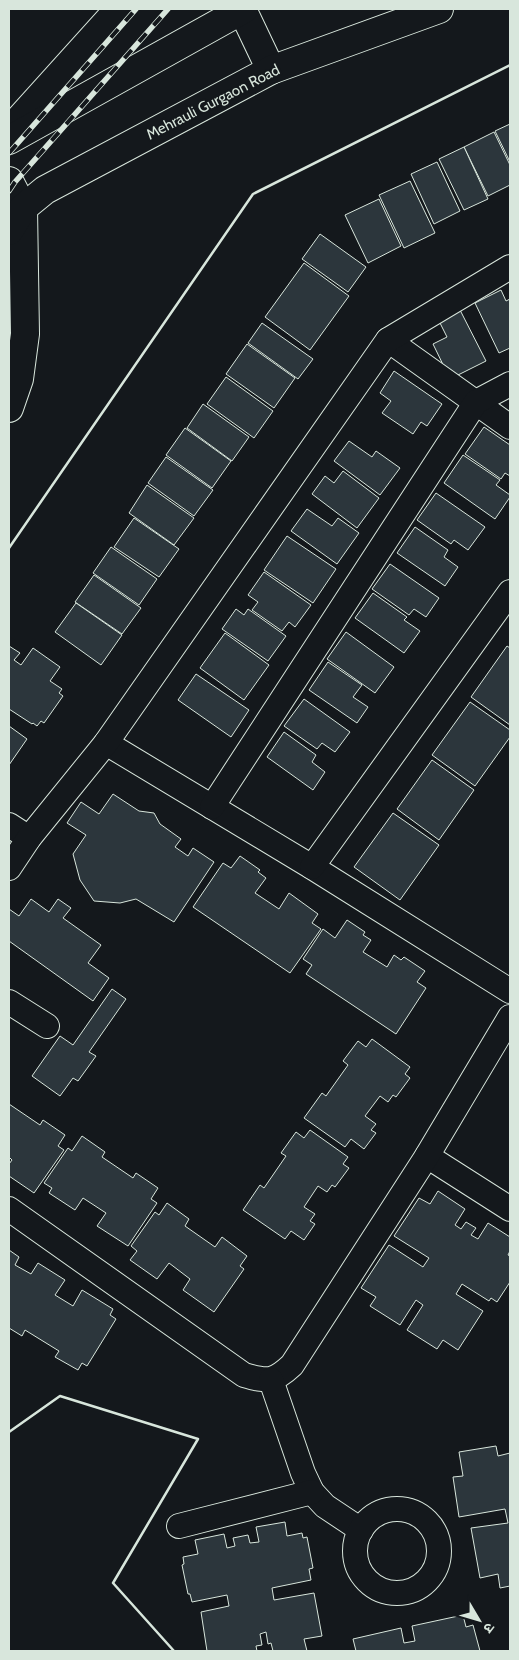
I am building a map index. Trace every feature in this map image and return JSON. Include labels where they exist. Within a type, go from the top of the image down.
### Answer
[{"type":"main road","points":[[9,131],[119,9]]},
{"type":"main road","points":[[9,140],[242,9],[271,70]]},
{"type":"main road","name":"Mehrauli Gurgaon Road","points":[[9,231],[23,208],[45,190],[271,70],[439,9]]},
{"type":"main road","points":[[9,181],[23,208],[25,334],[19,379],[9,408]]},
{"type":"street","points":[[9,868],[29,838],[106,743],[388,340],[510,267]]},
{"type":"street","points":[[388,340],[510,427]]},
{"type":"street","points":[[212,807],[476,402],[510,384]]},
{"type":"street","points":[[312,868],[510,592]]},
{"type":"street","points":[[106,743],[510,991]]},
{"type":"street","points":[[9,825],[29,838]]},
{"type":"street","points":[[9,1002],[47,1026]]},
{"type":"street","points":[[9,1210],[244,1375],[259,1380],[271,1380],[280,1376],[292,1365],[427,1156],[510,1016]]},
{"type":"street","points":[[427,1156],[510,1209]]},
{"type":"street","points":[[271,1380],[302,1473],[312,1492],[325,1506],[361,1530]]},
{"type":"street","points":[[179,1526],[312,1492]]},
{"type":"building","points":[[510,124],[510,162],[495,131]]},
{"type":"building","points":[[494,132],[510,165],[510,185],[488,196],[464,147]]},
{"type":"building","points":[[464,147],[488,199],[464,210],[439,159]]},
{"type":"building","points":[[437,162],[460,211],[434,224],[411,174]]},
{"type":"building","points":[[410,181],[435,233],[404,248],[379,195]]},
{"type":"building","points":[[379,199],[401,246],[368,263],[345,215]]},
{"type":"building","points":[[320,234],[366,267],[348,292],[302,259]]},
{"type":"building","points":[[304,263],[349,296],[310,350],[265,317]]},
{"type":"building","points":[[501,290],[506,301],[510,299],[510,348],[499,353],[475,303]]},
{"type":"building","points":[[460,310],[486,361],[450,379],[433,344],[447,337],[439,321]]},
{"type":"building","points":[[262,323],[313,359],[298,379],[248,343]]},
{"type":"building","points":[[247,344],[295,378],[274,408],[226,374]]},
{"type":"building","points":[[394,371],[442,404],[427,426],[421,422],[413,434],[382,413],[391,401],[380,393]]},
{"type":"building","points":[[226,377],[273,411],[254,438],[207,404]]},
{"type":"building","points":[[203,404],[249,437],[232,461],[187,428]]},
{"type":"building","points":[[484,427],[510,445],[510,476],[505,473],[501,479],[465,454]]},
{"type":"building","points":[[185,428],[231,461],[212,488],[166,455]]},
{"type":"building","points":[[349,441],[372,457],[376,451],[400,468],[380,495],[334,461]]},
{"type":"building","points":[[463,455],[500,480],[496,485],[510,495],[495,519],[444,483]]},
{"type":"building","points":[[166,457],[213,490],[194,516],[148,483]]},
{"type":"building","points":[[343,471],[379,498],[357,528],[312,494],[325,476],[334,483]]},
{"type":"building","points":[[147,485],[194,518],[174,545],[129,513]]},
{"type":"building","points":[[436,493],[485,527],[468,550],[454,540],[451,544],[417,520]]},
{"type":"building","points":[[307,509],[332,526],[338,518],[359,533],[337,564],[291,531]]},
{"type":"building","points":[[134,518],[179,549],[159,577],[114,547]]},
{"type":"building","points":[[415,527],[448,550],[444,557],[458,567],[445,586],[397,553]]},
{"type":"building","points":[[287,536],[336,569],[313,603],[264,570]]},
{"type":"building","points":[[111,547],[157,579],[139,605],[93,573]]},
{"type":"building","points":[[390,564],[439,598],[426,617],[414,609],[409,615],[372,589]]},
{"type":"building","points":[[264,572],[311,605],[295,627],[289,622],[282,631],[252,610],[258,602],[248,595]]},
{"type":"building","points":[[94,575],[141,608],[122,634],[75,602]]},
{"type":"building","points":[[373,593],[407,617],[404,620],[420,631],[404,653],[355,618]]},
{"type":"building","points":[[76,603],[122,635],[101,665],[55,632]]},
{"type":"building","points":[[236,609],[244,615],[248,609],[286,636],[268,661],[222,629]]},
{"type":"building","points":[[346,632],[394,667],[375,693],[327,659]]},
{"type":"building","points":[[225,633],[269,665],[244,700],[200,668]]},
{"type":"building","points":[[9,646],[20,653],[14,660],[21,665],[33,648],[60,667],[50,681],[62,689],[59,693],[63,696],[44,723],[41,721],[37,726],[9,709]]},
{"type":"building","points":[[507,646],[510,648],[510,725],[471,697]]},
{"type":"building","points":[[328,662],[362,685],[353,697],[368,707],[357,723],[309,690]]},
{"type":"building","points":[[196,674],[249,710],[231,737],[178,700]]},
{"type":"building","points":[[304,699],[350,732],[335,752],[322,743],[317,749],[284,726]]},
{"type":"building","points":[[470,702],[510,730],[510,737],[475,786],[432,755]]},
{"type":"building","points":[[9,726],[27,739],[9,765]]},
{"type":"building","points":[[284,732],[316,755],[312,762],[325,772],[313,790],[267,757]]},
{"type":"building","points":[[432,760],[474,790],[439,840],[397,809]]},
{"type":"building","points":[[113,794],[139,811],[154,813],[160,824],[181,839],[175,847],[188,856],[193,848],[214,862],[174,922],[136,899],[120,903],[94,901],[80,880],[73,854],[86,835],[67,823],[81,802],[99,814]]},
{"type":"building","points":[[393,813],[439,845],[400,900],[354,867]]},
{"type":"building","points":[[240,856],[260,870],[258,872],[266,878],[255,893],[279,909],[289,893],[318,914],[312,923],[321,929],[290,973],[193,907],[223,863],[231,868]]},
{"type":"building","points":[[31,899],[49,912],[58,899],[71,908],[63,918],[101,945],[88,963],[109,978],[93,1001],[9,941],[9,909],[19,916]]},
{"type":"building","points":[[347,920],[365,932],[363,935],[371,940],[363,952],[387,967],[394,955],[401,960],[404,957],[425,971],[417,982],[426,988],[396,1034],[306,974],[312,965],[303,959],[323,929],[335,938]]},
{"type":"building","points":[[112,989],[126,999],[89,1052],[96,1056],[78,1081],[73,1078],[60,1096],[32,1076],[60,1036],[73,1045]]},
{"type":"building","points":[[372,1039],[410,1067],[405,1074],[410,1078],[396,1097],[393,1095],[388,1102],[380,1096],[365,1116],[376,1124],[371,1130],[376,1133],[364,1149],[351,1139],[345,1147],[304,1118],[322,1093],[326,1096],[348,1065],[343,1061],[358,1041],[366,1047]]},
{"type":"building","points":[[9,1104],[40,1125],[43,1120],[65,1135],[58,1146],[64,1150],[34,1193],[9,1176],[9,1164],[12,1160],[9,1157]]},
{"type":"building","points":[[310,1130],[348,1157],[343,1164],[349,1168],[335,1187],[332,1185],[327,1192],[318,1186],[304,1207],[315,1214],[310,1221],[315,1224],[304,1240],[291,1231],[285,1239],[243,1210],[260,1185],[264,1188],[286,1156],[281,1153],[296,1132],[304,1138]]},
{"type":"building","points":[[82,1136],[105,1152],[102,1157],[133,1178],[136,1173],[158,1188],[151,1199],[157,1203],[128,1246],[97,1226],[106,1213],[83,1198],[75,1210],[49,1193],[52,1188],[44,1183],[68,1148],[72,1151]]},
{"type":"building","points":[[438,1191],[465,1209],[455,1225],[461,1229],[466,1222],[476,1228],[471,1235],[478,1239],[488,1223],[510,1237],[510,1251],[508,1255],[510,1256],[510,1282],[497,1302],[491,1298],[489,1301],[462,1284],[456,1294],[483,1311],[458,1350],[443,1340],[437,1349],[407,1330],[423,1305],[416,1300],[400,1325],[370,1306],[376,1297],[361,1288],[389,1245],[423,1267],[429,1258],[394,1236],[419,1198],[430,1204]]},
{"type":"building","points":[[167,1203],[189,1219],[185,1226],[215,1247],[222,1237],[247,1256],[240,1266],[244,1269],[214,1312],[183,1290],[190,1279],[169,1263],[157,1279],[130,1260],[137,1251],[131,1246],[155,1212],[159,1215]]},
{"type":"building","points":[[9,1250],[19,1257],[15,1265],[31,1274],[38,1263],[65,1280],[55,1295],[73,1306],[82,1290],[113,1309],[110,1315],[116,1319],[87,1366],[82,1363],[78,1370],[55,1357],[59,1351],[25,1330],[22,1336],[9,1328]]},
{"type":"building","points":[[496,1446],[498,1456],[510,1453],[510,1586],[500,1588],[498,1574],[480,1578],[471,1528],[508,1523],[505,1509],[459,1517],[453,1477],[463,1476],[459,1452]]},
{"type":"building","points":[[285,1522],[287,1536],[302,1533],[303,1538],[307,1537],[313,1568],[309,1569],[311,1580],[272,1588],[274,1600],[314,1593],[322,1636],[304,1639],[307,1651],[273,1651],[271,1643],[268,1644],[266,1632],[260,1634],[262,1645],[256,1646],[257,1651],[207,1651],[201,1612],[229,1606],[227,1595],[192,1602],[190,1594],[188,1594],[182,1565],[184,1564],[183,1557],[198,1554],[195,1540],[224,1534],[227,1548],[235,1546],[233,1538],[248,1535],[250,1543],[259,1542],[256,1527]]},
{"type":"building","points":[[463,1615],[466,1627],[473,1625],[480,1651],[356,1651],[353,1639],[401,1628],[404,1643],[415,1641],[412,1626]]},
{"type":"railway","points":[[9,153],[136,9]]},
{"type":"railway","points":[[9,191],[168,9]]},
{"type":"wall","points":[[9,548],[253,194],[510,65]]},
{"type":"wall","points":[[9,1432],[60,1396],[198,1439],[113,1583],[174,1651]]}]
